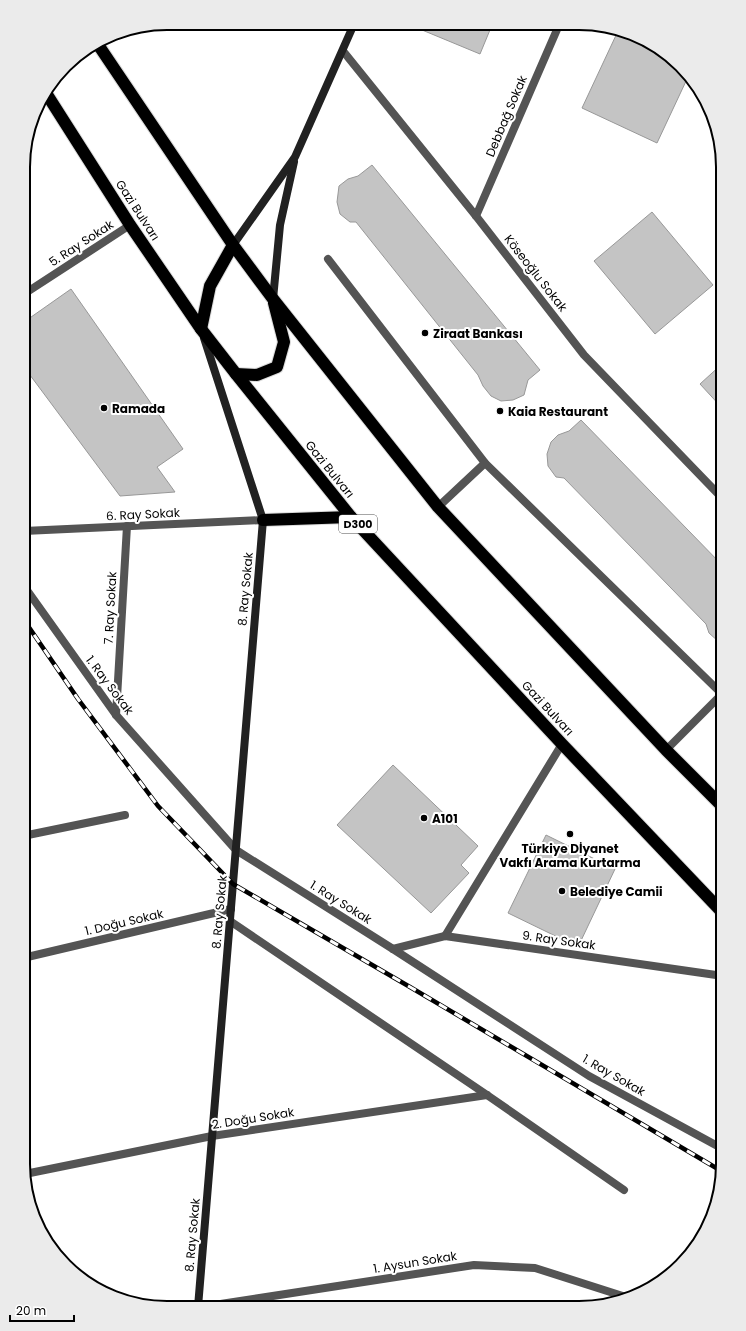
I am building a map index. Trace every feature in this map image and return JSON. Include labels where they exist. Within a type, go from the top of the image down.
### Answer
[{"type":"highway","points":[[100,47],[233,245],[273,299],[438,507],[666,750],[716,799]]},
{"type":"highway","name":"Gazi Bulvarı","points":[[49,98],[130,225],[202,329],[236,374],[351,517],[562,744],[716,906]]},
{"type":"highway","points":[[202,329],[210,286],[233,245]]},
{"type":"highway","points":[[236,374],[257,375],[277,367],[284,342],[273,299]]},
{"type":"highway","points":[[263,520],[351,517]]},
{"type":"street","points":[[233,245],[295,158],[352,30]]},
{"type":"street","name":"Debbağ Sokak","points":[[476,216],[557,30]]},
{"type":"street","name":"Köseoğlu Sokak","points":[[343,51],[476,216],[584,355],[716,492]]},
{"type":"street","points":[[273,299],[280,225],[295,158]]},
{"type":"street","name":"5. Ray Sokak","points":[[30,290],[130,225]]},
{"type":"street","points":[[328,259],[485,463],[716,689]]},
{"type":"street","points":[[202,329],[263,520]]},
{"type":"street","points":[[438,507],[485,463]]},
{"type":"street","name":"6. Ray Sokak","points":[[30,531],[263,520]]},
{"type":"street","name":"8. Ray Sokak","points":[[200,1301],[212,1136],[263,520]]},
{"type":"street","name":"7. Ray Sokak","points":[[116,715],[127,526]]},
{"type":"street","name":"1. Ray Sokak","points":[[30,594],[116,715],[236,850],[393,949],[589,1076],[716,1145]]},
{"type":"street","points":[[666,750],[716,701]]},
{"type":"street","points":[[445,936],[562,744]]},
{"type":"street","points":[[30,835],[124,815]]},
{"type":"street","name":"1. Doğu Sokak","points":[[30,956],[231,909]]},
{"type":"street","points":[[230,922],[487,1095],[624,1190]]},
{"type":"street","name":"9. Ray Sokak","points":[[393,949],[445,936],[716,975]]},
{"type":"street","name":"2. Doğu Sokak","points":[[30,1173],[212,1136],[487,1095]]},
{"type":"street","name":"1. Aysun Sokak","points":[[239,1301],[474,1265],[535,1268],[619,1295]]},
{"type":"building","points":[[422,30],[490,30],[480,54]]},
{"type":"building","points":[[616,35],[639,44],[655,53],[669,64],[686,82],[657,143],[582,108]]},
{"type":"building","points":[[372,165],[540,370],[528,380],[524,395],[513,400],[501,401],[491,396],[483,386],[478,375],[356,222],[350,222],[340,214],[337,202],[339,186],[348,179],[358,176]]},
{"type":"building","points":[[652,212],[713,285],[655,334],[594,261]]},
{"type":"building","name":"Ramada","points":[[71,289],[183,449],[157,467],[175,492],[120,496],[30,375],[30,318]]},
{"type":"building","points":[[716,369],[716,401],[700,384]]},
{"type":"building","points":[[581,420],[716,559],[716,639],[709,633],[706,624],[564,478],[556,477],[548,466],[547,454],[551,442],[558,435],[569,431]]},
{"type":"building","points":[[393,765],[478,846],[461,865],[469,873],[431,913],[337,825]]},
{"type":"building","name":"Belediye Camii","points":[[546,835],[615,869],[578,947],[508,913]]},
{"type":"railway","points":[[30,629],[78,699],[158,806],[233,884],[716,1168]]},
{"type":"place","name":"Ziraat Bankası","points":[[425,333]]},
{"type":"place","name":"Ramada","points":[[104,408]]},
{"type":"place","name":"Kaia Restaurant","points":[[500,411]]},
{"type":"place","name":"A101","points":[[424,818]]},
{"type":"place","name":"Türkiye Dİyanet Vakfı Arama Kurtarma","points":[[570,834]]},
{"type":"place","name":"Belediye Camii","points":[[562,891]]}]
